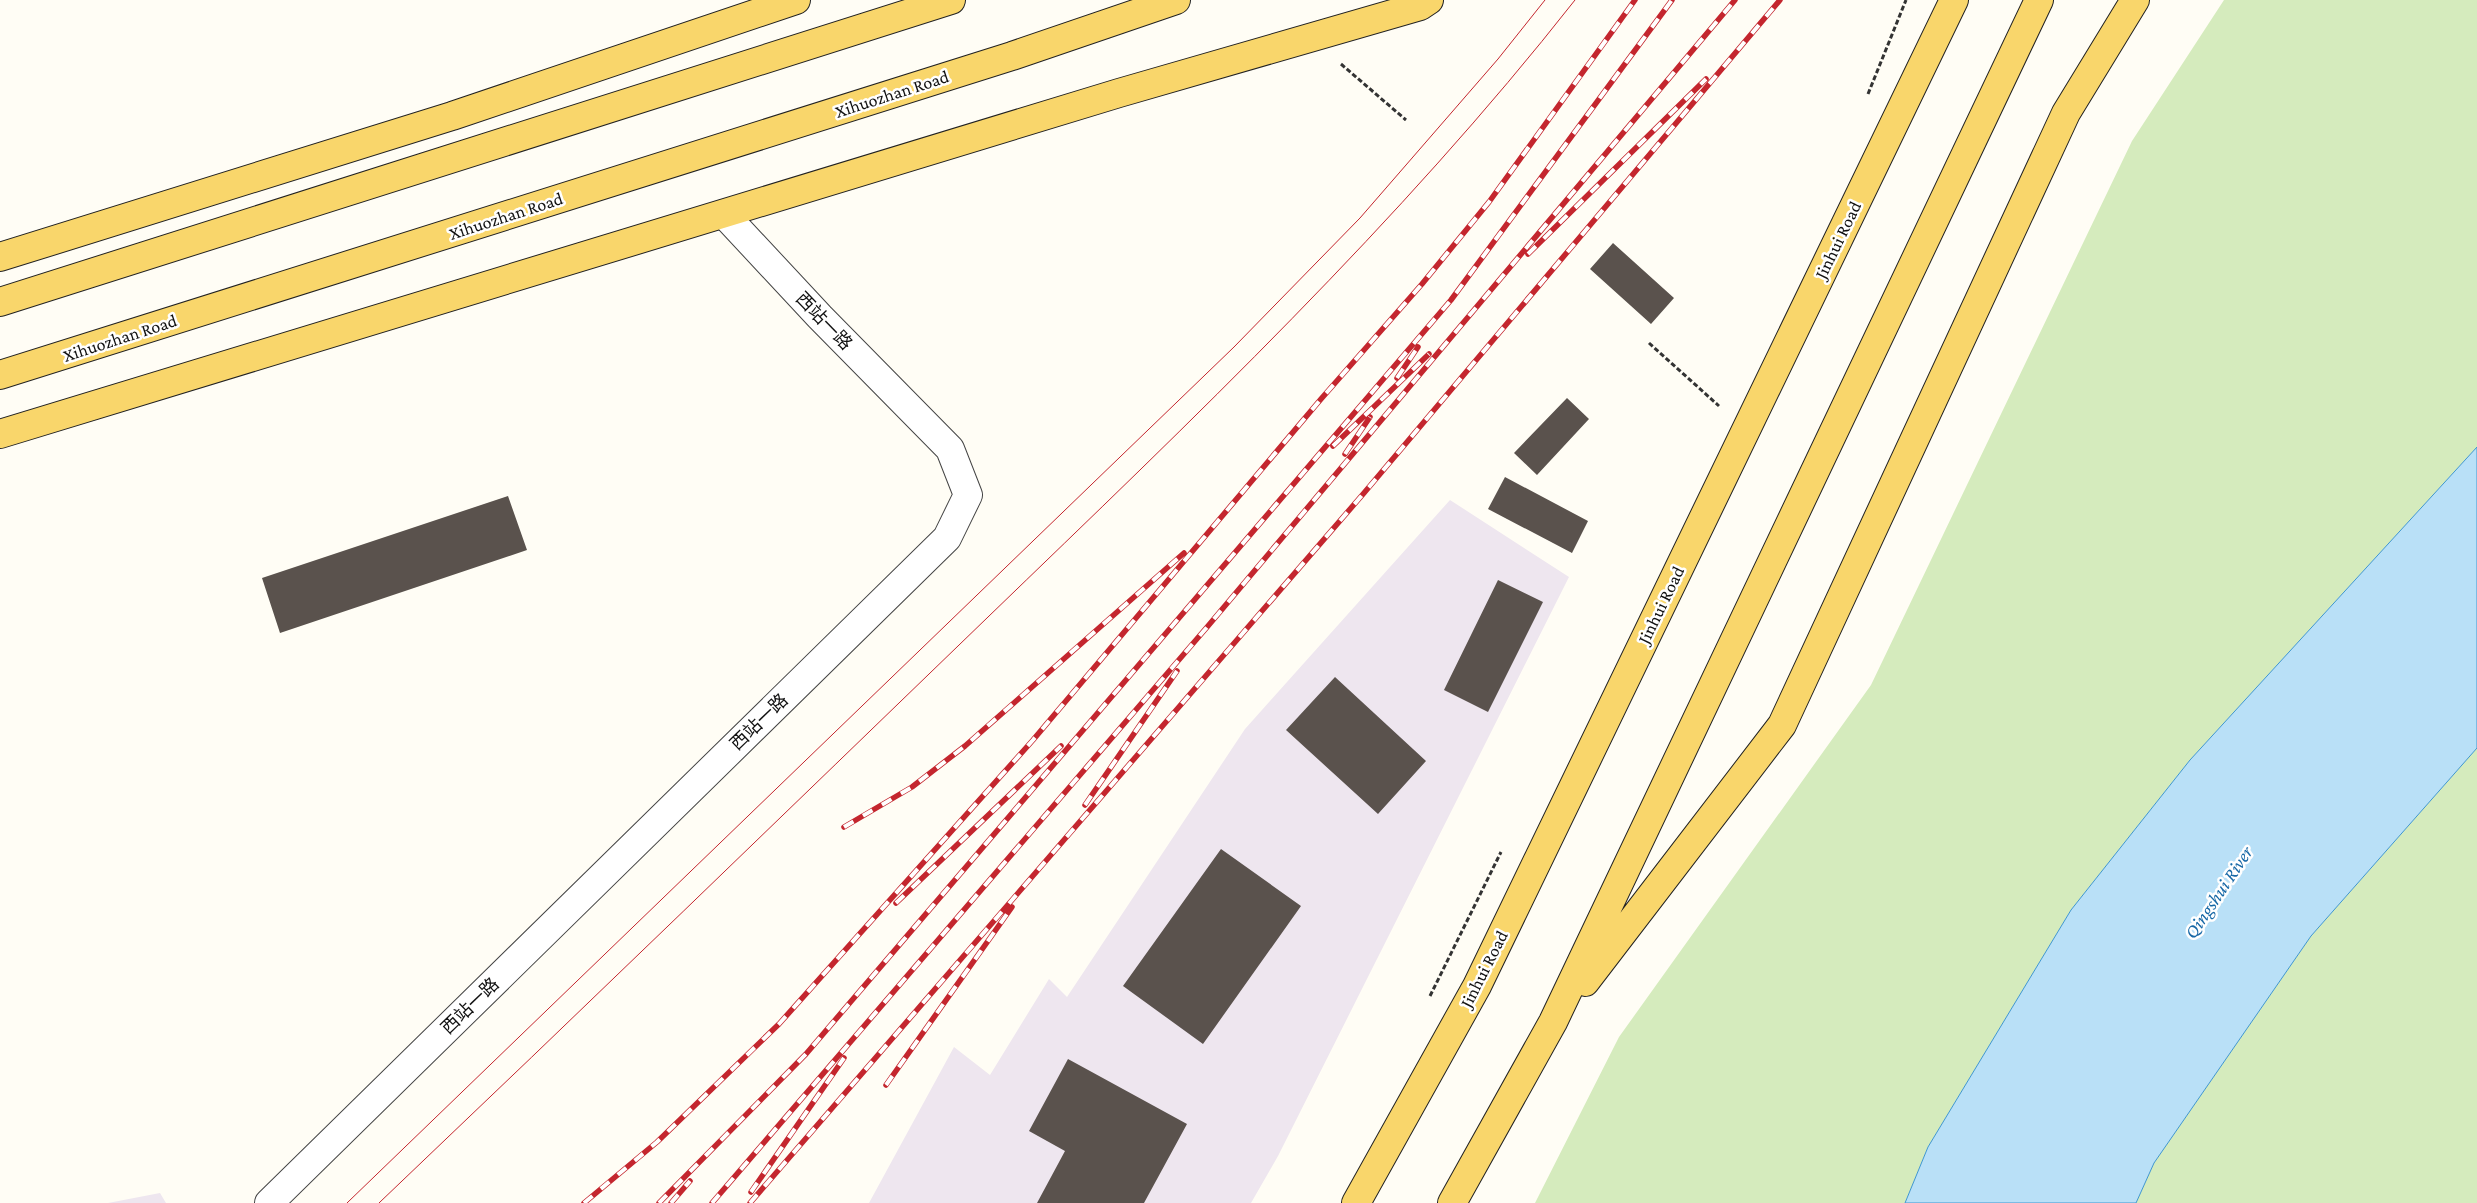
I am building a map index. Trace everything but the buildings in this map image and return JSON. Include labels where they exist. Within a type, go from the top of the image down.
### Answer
[{"type":"main road","points":[[0,257],[452,116],[796,0]]},
{"type":"main road","points":[[0,302],[951,0]]},
{"type":"main road","name":"Xihuozhan Road","points":[[0,375],[1012,56],[1176,0]]},
{"type":"main road","points":[[0,434],[724,214],[1420,6],[1429,0]]},
{"type":"main road","name":"Jinhui Road","points":[[1356,1203],[1477,986],[1954,0]]},
{"type":"main road","points":[[1452,1203],[1553,1022],[2039,0]]},
{"type":"main road","points":[[1553,1022],[1782,725],[2066,113],[2134,0]]},
{"type":"street","name":"西站一路","points":[[269,1203],[947,538],[968,495],[950,449],[820,317],[724,214]]},
{"type":"path","points":[[1315,36],[1334,58],[1406,120]]},
{"type":"path","points":[[1649,343],[1721,407]]},
{"type":"shaded area","points":[[1450,500],[1569,577],[1278,1156],[1251,1203],[869,1203],[954,1047],[990,1075],[1049,979],[1067,997],[1245,729]]},
{"type":"shaded area","points":[[160,1193],[166,1203],[108,1203]]},
{"type":"green space","points":[[2224,0],[2477,0],[2477,447],[2190,760],[2071,910],[1928,1147],[1905,1203],[1535,1203],[1619,1037],[1871,685],[2132,141]]},
{"type":"green space","points":[[2477,748],[2477,1203],[2136,1203],[2154,1163],[2311,936]]},
{"type":"water","name":"Qingshui River","points":[[2477,447],[2477,748],[2311,936],[2154,1163],[2136,1203],[1905,1203],[1928,1147],[2071,910],[2190,760]]},
{"type":"tram line","points":[[347,1203],[1234,347],[1360,218],[1498,59],[1545,0]]},
{"type":"tram line","points":[[379,1203],[1065,543],[1292,319],[1438,163],[1508,83],[1575,0]]},
{"type":"railway","points":[[584,1203],[657,1142],[779,1024],[1033,740],[1321,399],[1422,284],[1489,202],[1635,0]]},
{"type":"railway","points":[[659,1203],[806,1054],[1451,300],[1672,0]]},
{"type":"railway","points":[[712,1203],[1208,626],[1735,0]]},
{"type":"railway","points":[[750,1203],[1364,493],[1780,0]]},
{"type":"railway","points":[[1528,254],[1706,79]]},
{"type":"railway","points":[[1397,378],[1418,347]]},
{"type":"railway","points":[[1333,446],[1429,354]]},
{"type":"railway","points":[[1345,454],[1370,417]]},
{"type":"railway","points":[[844,827],[912,787],[965,746],[1184,553]]},
{"type":"railway","points":[[1085,805],[1177,671]]},
{"type":"railway","points":[[896,903],[1061,746]]},
{"type":"railway","points":[[886,1085],[1012,907]]},
{"type":"railway","points":[[751,1192],[844,1058]]},
{"type":"railway","points":[[671,1203],[690,1181]]}]
